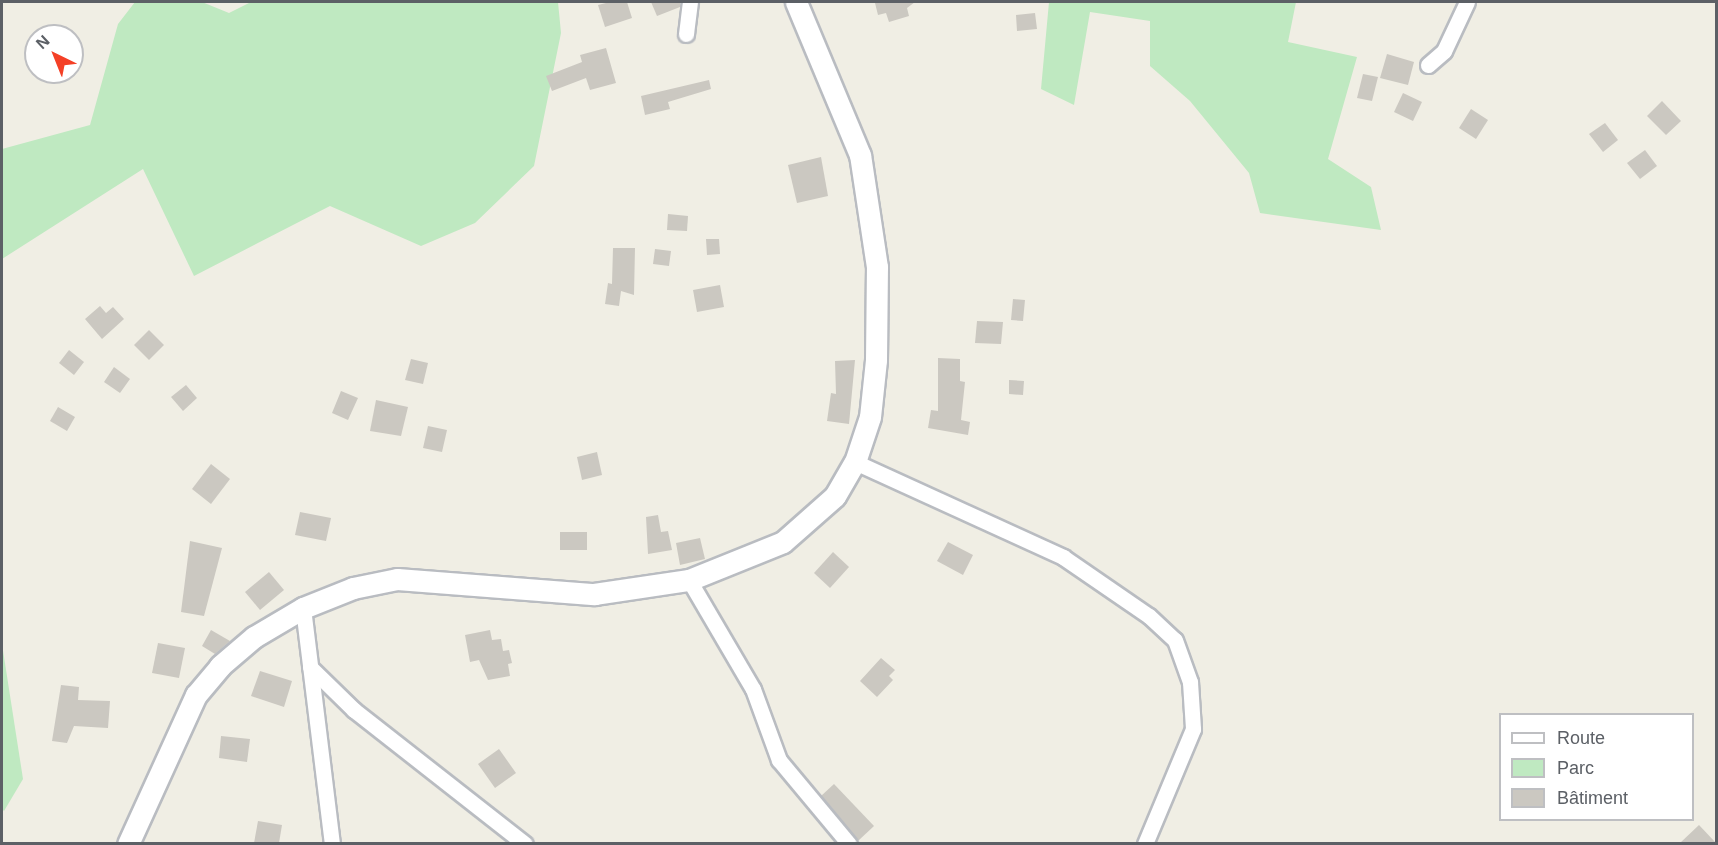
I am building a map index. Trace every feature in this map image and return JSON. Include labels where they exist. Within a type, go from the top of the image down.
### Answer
[{"type":"street","points":[[686,34],[690,2]]},
{"type":"street","points":[[128,843],[196,694],[220,666],[254,637],[303,608],[353,588],[397,579],[594,594],[689,580],[783,542],[835,496],[855,462],[875,388],[878,299],[874,236],[854,138],[796,2]]},
{"type":"street","points":[[1428,65],[1444,51],[1467,2]]},
{"type":"street","points":[[855,462],[1063,557],[1149,616],[1175,640],[1190,682],[1193,729],[1145,843]]},
{"type":"street","points":[[689,580],[753,690],[779,760],[849,843]]},
{"type":"street","points":[[303,608],[332,843]]},
{"type":"street","points":[[310,667],[354,710],[525,843]]},
{"type":"green space","points":[[135,2],[202,2],[229,13],[251,2],[558,2],[561,33],[534,166],[475,223],[421,246],[330,206],[194,276],[143,169],[2,259],[2,149],[90,125],[118,24]]},
{"type":"green space","points":[[1049,2],[1296,2],[1288,42],[1357,57],[1328,159],[1371,187],[1381,230],[1260,213],[1249,173],[1190,101],[1150,66],[1150,21],[1090,12],[1074,105],[1041,89]]},
{"type":"green space","points":[[2,644],[23,779],[4,811],[2,809]]},
{"type":"building","points":[[627,2],[632,18],[605,27],[598,5]]},
{"type":"building","points":[[651,2],[680,2],[680,7],[657,16]]},
{"type":"building","points":[[915,2],[907,8],[909,16],[889,22],[886,13],[878,15],[875,3]]},
{"type":"building","points":[[1035,13],[1037,29],[1017,31],[1016,15]]},
{"type":"building","points":[[606,48],[616,83],[590,90],[586,78],[552,91],[546,76],[582,62],[580,55]]},
{"type":"building","points":[[1387,54],[1414,62],[1408,85],[1380,78]]},
{"type":"building","points":[[1363,74],[1378,77],[1372,101],[1357,98]]},
{"type":"building","points":[[709,80],[711,89],[668,102],[670,109],[645,115],[641,96]]},
{"type":"building","points":[[1403,93],[1422,102],[1413,121],[1394,112]]},
{"type":"building","points":[[1662,101],[1681,121],[1666,135],[1647,116]]},
{"type":"building","points":[[1471,109],[1488,120],[1476,139],[1459,128]]},
{"type":"building","points":[[1605,123],[1618,140],[1603,152],[1589,134]]},
{"type":"building","points":[[1645,150],[1657,166],[1640,179],[1627,163]]},
{"type":"building","points":[[821,157],[828,196],[797,203],[788,165]]},
{"type":"building","points":[[668,214],[688,216],[687,231],[667,230]]},
{"type":"building","points":[[706,239],[719,239],[720,254],[707,255]]},
{"type":"building","points":[[613,248],[635,248],[634,295],[621,291],[619,306],[605,304],[608,283],[612,284]]},
{"type":"building","points":[[655,249],[671,251],[669,266],[653,264]]},
{"type":"building","points":[[720,285],[724,307],[697,312],[693,290]]},
{"type":"building","points":[[1013,299],[1025,300],[1023,321],[1011,320]]},
{"type":"building","points":[[100,306],[106,313],[113,307],[124,319],[102,339],[85,319]]},
{"type":"building","points":[[977,321],[1003,322],[1001,344],[975,343]]},
{"type":"building","points":[[149,330],[164,345],[149,360],[134,345]]},
{"type":"building","points":[[69,350],[84,362],[74,375],[59,363]]},
{"type":"building","points":[[938,358],[960,359],[960,381],[965,382],[961,420],[970,422],[968,435],[928,428],[931,410],[938,411]]},
{"type":"building","points":[[411,359],[428,363],[423,384],[405,380]]},
{"type":"building","points":[[855,360],[849,424],[827,421],[831,393],[836,394],[835,361]]},
{"type":"building","points":[[114,367],[130,379],[120,393],[104,382]]},
{"type":"building","points":[[1009,380],[1024,381],[1023,395],[1009,394]]},
{"type":"building","points":[[186,385],[197,398],[183,411],[171,397]]},
{"type":"building","points":[[341,391],[358,398],[348,420],[332,413]]},
{"type":"building","points":[[376,400],[408,407],[401,436],[370,431]]},
{"type":"building","points":[[58,407],[75,417],[67,431],[50,421]]},
{"type":"building","points":[[428,426],[447,430],[442,452],[423,448]]},
{"type":"building","points":[[597,452],[602,475],[582,480],[577,457]]},
{"type":"building","points":[[211,464],[230,479],[211,504],[192,489]]},
{"type":"building","points":[[300,512],[331,518],[326,541],[295,535]]},
{"type":"building","points":[[658,515],[661,532],[668,531],[672,550],[648,554],[646,517]]},
{"type":"building","points":[[560,532],[587,532],[587,550],[560,550]]},
{"type":"building","points":[[700,538],[705,559],[680,565],[676,543]]},
{"type":"building","points":[[190,541],[222,548],[204,616],[181,612]]},
{"type":"building","points":[[948,542],[973,555],[963,575],[937,561]]},
{"type":"building","points":[[833,552],[849,567],[830,588],[814,573]]},
{"type":"building","points":[[269,572],[284,590],[260,610],[245,592]]},
{"type":"building","points":[[211,630],[230,641],[215,654],[202,646]]},
{"type":"building","points":[[490,630],[492,640],[501,639],[503,651],[509,650],[512,663],[508,664],[510,676],[488,680],[479,660],[470,662],[465,635]]},
{"type":"building","points":[[158,643],[185,648],[179,678],[152,673]]},
{"type":"building","points":[[881,658],[895,670],[889,676],[893,680],[877,697],[860,681]]},
{"type":"building","points":[[260,671],[292,681],[284,707],[251,696]]},
{"type":"building","points":[[61,685],[79,687],[78,700],[110,701],[108,728],[74,726],[67,743],[52,741]]},
{"type":"building","points":[[221,736],[250,739],[247,762],[219,758]]},
{"type":"building","points":[[499,749],[516,773],[495,788],[478,764]]},
{"type":"building","points":[[834,784],[874,826],[858,841],[821,796]]},
{"type":"building","points":[[258,821],[282,825],[279,843],[254,843]]},
{"type":"building","points":[[1699,825],[1716,843],[1680,843]]}]
